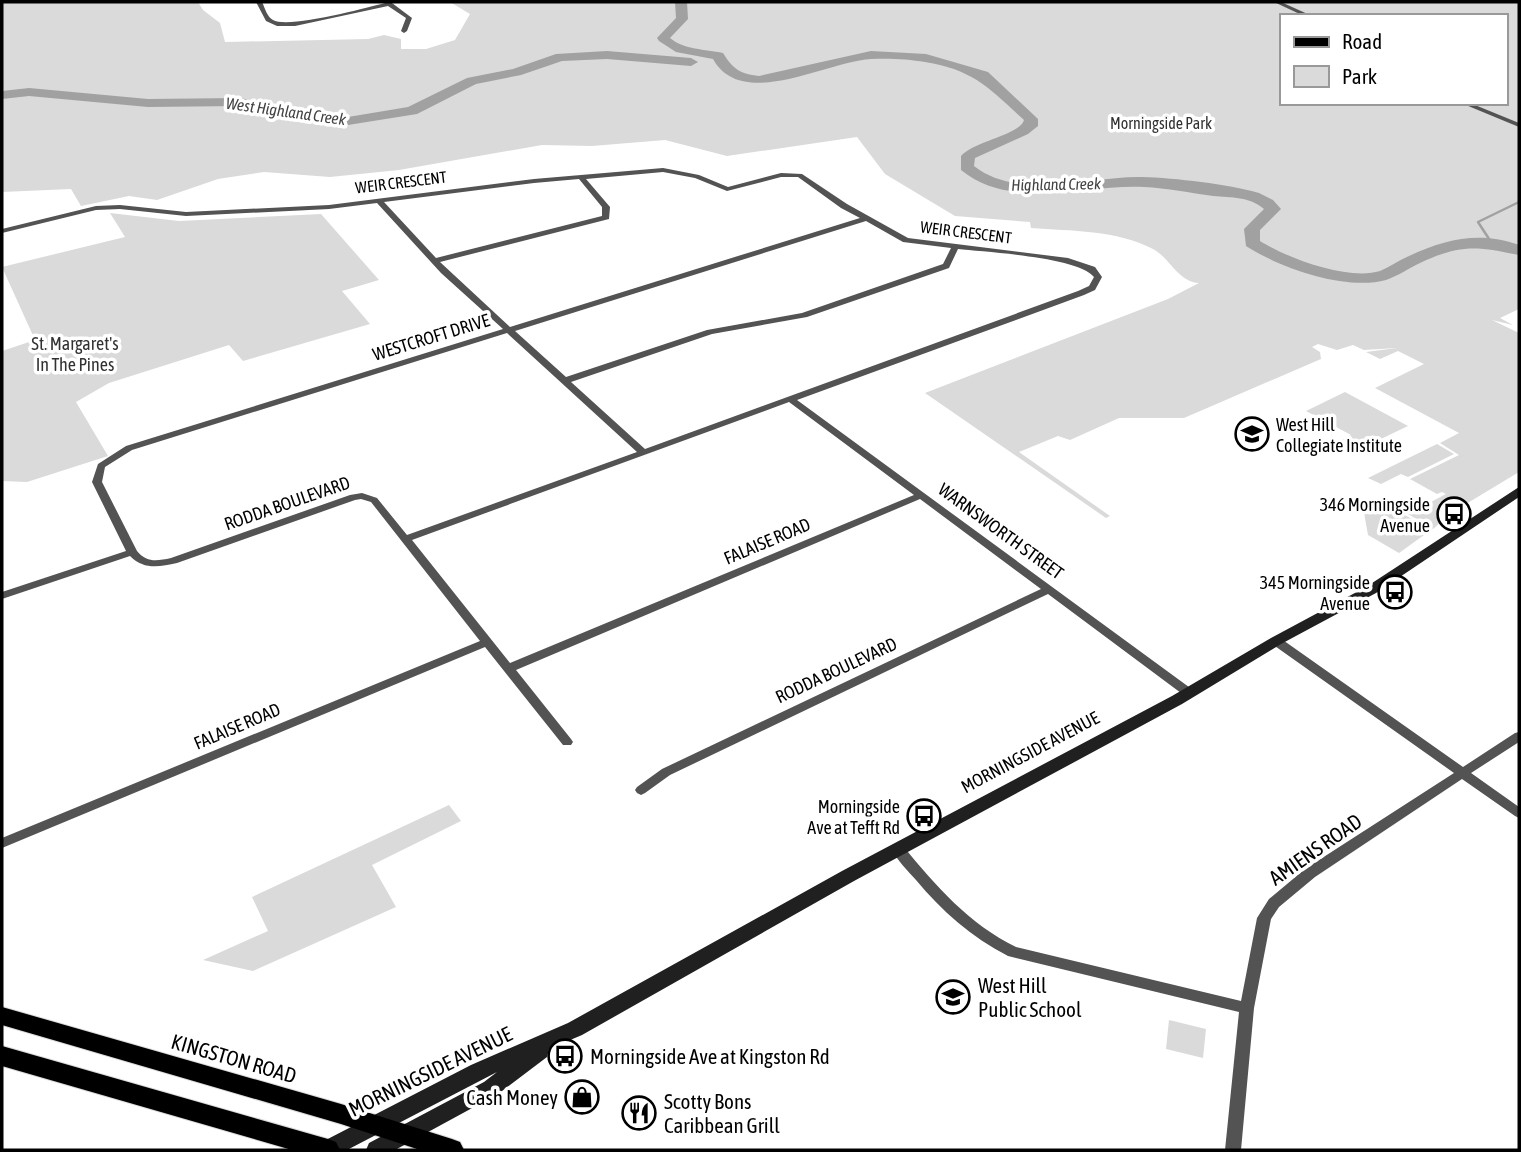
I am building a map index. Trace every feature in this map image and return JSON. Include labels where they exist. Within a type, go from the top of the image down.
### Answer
[{"type":"main road","name":"MORNINGSIDE AVENUE","points":[[328,1150],[478,1071],[555,1040],[1189,693],[1276,641],[1371,590],[1519,491]]},
{"type":"main road","name":"KINGSTON ROAD","points":[[2,1016],[374,1124],[452,1150]]},
{"type":"main road","name":"MORNINGSIDE AVENUE","points":[[376,1150],[491,1088],[555,1040]]},
{"type":"main road","points":[[2,1056],[328,1150]]},
{"type":"street","points":[[259,2],[268,20],[281,25],[388,3],[409,18],[404,32]]},
{"type":"street","points":[[1277,2],[1304,14]]},
{"type":"street","points":[[1469,105],[1519,125]]},
{"type":"street","name":"WEIR CRESCENT","points":[[2,231],[107,208],[186,214],[329,207],[580,176],[663,170],[697,176],[727,189],[781,175],[800,175],[865,219],[906,240],[1081,263],[1092,269],[1097,282],[1081,293],[406,539]]},
{"type":"street","points":[[434,261],[606,217],[609,213],[606,207],[580,176]]},
{"type":"street","points":[[379,201],[434,261],[643,452]]},
{"type":"street","name":"WESTCROFT DRIVE","points":[[132,552],[97,482],[101,466],[129,447],[865,219]]},
{"type":"street","points":[[564,380],[710,332],[804,315],[946,266],[955,247]]},
{"type":"street","name":"WARNSWORTH STREET","points":[[792,400],[1189,693]]},
{"type":"street","name":"FALAISE ROAD","points":[[510,668],[922,495]]},
{"type":"street","name":"RODDA BOULEVARD","points":[[132,552],[144,564],[173,561],[362,496],[374,500],[567,742]]},
{"type":"street","points":[[2,596],[132,552]]},
{"type":"street","name":"RODDA BOULEVARD","points":[[641,790],[666,772],[1049,589]]},
{"type":"street","points":[[1276,641],[1519,813]]},
{"type":"street","name":"FALAISE ROAD","points":[[2,842],[487,642]]},
{"type":"street","name":"AMIENS ROAD","points":[[1233,1150],[1247,1009],[1264,918],[1274,903],[1310,873],[1519,736]]},
{"type":"street","points":[[898,850],[964,924],[990,942],[1013,952],[1247,1009]]},
{"type":"green space","name":"Morningside Park","points":[[2,2],[198,2],[203,10],[220,23],[225,42],[368,39],[384,35],[401,39],[401,49],[426,49],[455,40],[470,14],[450,2],[1519,2],[1519,309],[1500,318],[1513,325],[1492,320],[1519,333],[1519,472],[1456,510],[1447,512],[1450,514],[1433,529],[1408,514],[1446,494],[1437,494],[1410,479],[1459,455],[1440,443],[1459,433],[1375,388],[1424,364],[1398,351],[1380,359],[1366,352],[1397,348],[1364,350],[1353,345],[1337,350],[1318,344],[1312,347],[1320,352],[1321,359],[1184,418],[1119,418],[1070,440],[1058,436],[1019,452],[1110,516],[1106,518],[925,393],[1168,299],[1199,283],[1185,279],[1153,249],[1124,238],[1094,232],[1031,228],[1030,222],[955,216],[885,174],[857,137],[727,156],[665,140],[592,146],[542,145],[399,170],[330,177],[264,172],[218,179],[157,200],[129,196],[81,206],[71,189],[2,192]]},
{"type":"green space","name":"St. Margaret's In The Pines","points":[[110,213],[179,221],[321,214],[379,280],[342,291],[370,324],[243,361],[229,345],[109,383],[76,402],[108,456],[27,482],[2,481],[2,351],[35,340],[2,267],[125,237]]},
{"type":"green space","points":[[1345,392],[1408,426],[1358,450],[1341,441],[1351,435],[1306,411]]},
{"type":"green space","points":[[1437,444],[1454,454],[1408,477],[1401,474],[1381,484],[1368,478]]},
{"type":"green space","points":[[1382,502],[1431,530],[1399,553],[1368,535],[1363,507],[1368,503],[1376,508]]},
{"type":"green space","points":[[449,805],[461,821],[372,865],[396,907],[253,971],[203,960],[268,931],[252,897]]},
{"type":"green space","points":[[1169,1020],[1206,1029],[1203,1058],[1166,1049]]},
{"type":"waterway","name":"Highland Creek","points":[[681,2],[682,19],[668,30],[663,38],[674,47],[718,56],[726,70],[741,78],[759,80],[871,55],[926,58],[983,75],[1031,119],[1031,126],[1023,131],[968,156],[966,167],[980,178],[1000,185],[1049,188],[1144,182],[1254,196],[1273,209],[1252,229],[1252,243],[1296,264],[1351,277],[1381,276],[1438,249],[1464,242],[1490,242],[1519,250]]},
{"type":"waterway","name":"West Highland Creek","points":[[2,95],[29,92],[148,103],[239,102],[348,121],[412,111],[472,81],[516,72],[561,57],[607,55],[691,62]]},
{"type":"waterway","points":[[1491,242],[1478,222],[1519,202]]},
{"type":"place","name":"West Hill Collegiate Institute","points":[[1252,434]]},
{"type":"place","name":"346 Morningside Avenue","points":[[1454,514]]},
{"type":"place","name":"345 Morningside Avenue","points":[[1395,592]]},
{"type":"place","name":"Morningside Ave at Tefft Rd","points":[[924,816]]},
{"type":"place","name":"West Hill Public School","points":[[953,997]]},
{"type":"place","name":"Morningside Ave at Kingston Rd","points":[[565,1056]]},
{"type":"place","name":"Cash Money","points":[[582,1097]]},
{"type":"place","name":"Scotty Bons Caribbean Grill","points":[[639,1113]]}]
